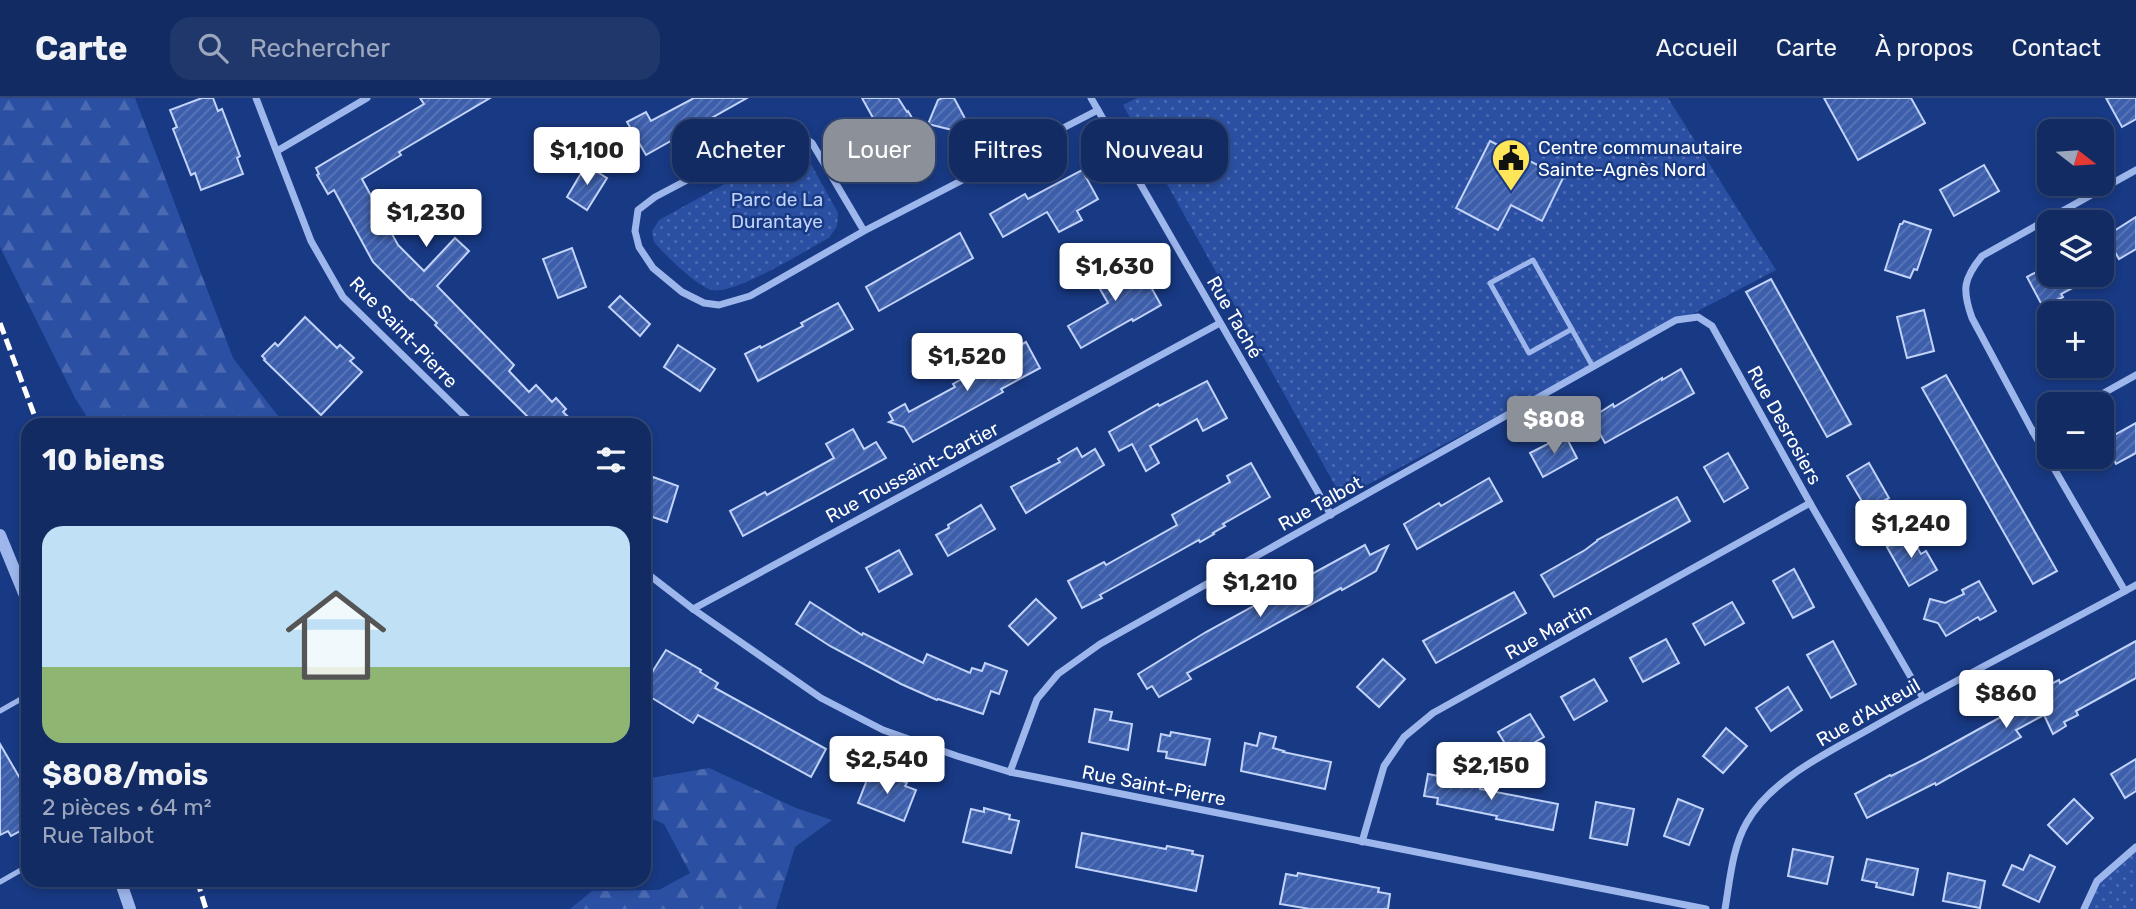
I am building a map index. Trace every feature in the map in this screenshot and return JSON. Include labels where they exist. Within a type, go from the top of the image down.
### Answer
[{"type":"street","name":"Rue Saint-Pierre","points":[[256,98],[311,242],[344,297],[467,418]]},
{"type":"street","points":[[276,152],[367,98]]},
{"type":"street","name":"Rue Taché","points":[[1091,98],[1331,515]]},
{"type":"street","points":[[864,231],[812,143],[797,132],[782,130],[655,197],[638,210],[635,230],[639,247],[653,268],[682,292],[704,303],[719,304],[750,296],[864,231],[1098,110]]},
{"type":"street","points":[[2124,591],[2033,432],[1972,318],[1966,301],[1966,282],[1972,268],[1982,256],[2136,170]]},
{"type":"street","name":"Rue Talbot","points":[[1010,772],[1037,699],[1058,674],[1100,644],[1676,320],[1698,317]]},
{"type":"street","name":"Rue Desrosiers","points":[[1698,317],[1712,326],[1923,698]]},
{"type":"street","name":"Rue Toussaint-Cartier","points":[[693,609],[1220,323]]},
{"type":"street","points":[[2106,392],[2136,375]]},
{"type":"street","points":[[2033,432],[2037,430]]},
{"type":"street","name":"Rue Martin","points":[[1362,842],[1384,766],[1404,737],[1433,713],[1810,503]]},
{"type":"street","points":[[0,535],[21,586]]},
{"type":"street","name":"Rue Saint-Pierre","points":[[651,576],[821,698],[883,730],[957,756],[1010,772],[1706,909]]},
{"type":"street","name":"Rue d'Auteuil","points":[[1724,909],[1737,842],[1748,820],[1769,794],[1807,765],[1923,698],[2136,585]]},
{"type":"street","points":[[2084,909],[2097,881],[2136,847]]},
{"type":"street","points":[[122,887],[130,909]]},
{"type":"lane","points":[[1572,329],[1529,353],[1490,283],[1533,260],[1572,329],[1593,367]]},
{"type":"lane","points":[[0,711],[21,699]]},
{"type":"lane","points":[[0,882],[21,870]]},
{"type":"green space","points":[[0,98],[135,98],[233,358],[280,418],[88,418],[0,247]]},
{"type":"green space","points":[[1137,98],[1668,98],[1776,270],[1342,498],[1166,182],[1228,182],[1228,119],[1131,119],[1123,105]]},
{"type":"green space","name":"Parc de La Durantaye","points":[[809,160],[838,213],[837,226],[829,238],[753,279],[723,290],[712,290],[689,276],[654,242],[652,231],[659,220],[728,182],[809,182]]},
{"type":"green space","points":[[709,768],[796,808],[832,820],[795,847],[776,909],[570,909],[592,891],[659,890],[690,873],[664,824],[651,818],[651,778]]},
{"type":"green space","points":[[2136,847],[2136,909],[2084,909],[2097,881]]},
{"type":"building","points":[[202,98],[213,98],[218,111],[222,109],[240,156],[237,158],[243,174],[201,190],[195,173],[191,175],[173,129],[177,127],[170,110]]},
{"type":"building","points":[[420,98],[490,98],[399,152],[401,155],[362,179],[398,245],[424,271],[455,238],[469,251],[437,286],[514,365],[509,371],[529,392],[536,385],[552,402],[556,398],[566,409],[563,412],[569,418],[529,418],[435,325],[437,323],[373,262],[334,190],[328,194],[317,175],[319,174],[316,168],[424,104]]},
{"type":"building","points":[[694,98],[747,98],[710,119],[672,119],[672,140],[646,155],[627,122],[646,112],[651,121]]},
{"type":"building","points":[[862,98],[898,98],[913,119],[874,119]]},
{"type":"building","points":[[954,98],[965,119],[949,119],[949,129],[935,126],[935,119],[930,119],[938,100]]},
{"type":"building","points":[[1824,98],[1911,98],[1925,123],[1858,160]]},
{"type":"building","points":[[2106,98],[2136,98],[2136,119],[2122,127]]},
{"type":"building","name":"Centre communautaire Sainte-Agnès Nord","points":[[1490,141],[1563,178],[1542,221],[1511,205],[1498,230],[1456,208]]},
{"type":"building","points":[[586,165],[607,178],[587,210],[567,197]]},
{"type":"building","points":[[1984,165],[1999,191],[1954,216],[1940,190]]},
{"type":"building","points":[[1081,171],[1081,182],[1089,182],[1098,199],[1077,211],[1082,220],[1059,232],[1047,212],[1003,237],[990,214],[1025,194],[1028,199],[1060,182],[1067,182],[1067,178]]},
{"type":"building","points":[[2136,217],[2136,249],[2119,259],[2114,250],[2114,231]]},
{"type":"building","points":[[1904,221],[1931,230],[1917,270],[1914,269],[1910,278],[1885,270],[1900,224]]},
{"type":"building","points":[[960,233],[973,258],[879,311],[866,287]]},
{"type":"building","points":[[572,248],[586,287],[558,298],[543,259]]},
{"type":"building","points":[[1108,260],[1119,279],[1140,267],[1161,305],[1081,348],[1068,326],[1108,303],[1089,270]]},
{"type":"building","points":[[2037,272],[2037,287],[2074,287],[2061,294],[2063,297],[2055,301],[2040,301],[2027,277]]},
{"type":"building","points":[[1771,279],[1851,424],[1827,437],[1746,292]]},
{"type":"building","points":[[620,296],[650,324],[640,336],[609,307]]},
{"type":"building","points":[[838,303],[853,329],[758,381],[745,354],[803,326],[801,323]]},
{"type":"building","points":[[1924,310],[1934,351],[1907,358],[1897,317]]},
{"type":"building","points":[[305,317],[337,348],[340,345],[354,358],[350,361],[362,372],[321,415],[262,356],[275,343],[278,346]]},
{"type":"building","points":[[1026,342],[1040,368],[1001,389],[1003,392],[913,442],[904,427],[889,422],[893,420],[889,413],[905,404],[909,412],[955,387],[953,384]]},
{"type":"building","points":[[678,345],[715,369],[700,391],[664,367]]},
{"type":"building","points":[[1681,369],[1694,393],[1605,443],[1591,418]]},
{"type":"building","points":[[1946,375],[2057,571],[2033,584],[1922,388]]},
{"type":"building","points":[[1207,381],[1227,418],[1203,431],[1197,419],[1150,446],[1159,463],[1146,471],[1132,444],[1119,451],[1109,432],[1158,404],[1159,406]]},
{"type":"building","points":[[2136,423],[2136,453],[2116,464],[2114,460],[2114,435]]},
{"type":"building","points":[[853,429],[864,449],[876,442],[886,458],[743,536],[730,511],[765,492],[767,495],[834,458],[826,444]]},
{"type":"building","points":[[1565,435],[1577,458],[1543,477],[1530,453]]},
{"type":"building","points":[[1077,448],[1082,457],[1095,449],[1104,465],[1026,513],[1011,487],[1060,462],[1058,459]]},
{"type":"building","points":[[1728,453],[1748,488],[1724,502],[1704,467]]},
{"type":"building","points":[[1251,463],[1270,497],[1223,524],[1225,526],[1214,534],[1100,595],[1102,598],[1082,608],[1068,581],[1104,562],[1106,565],[1177,525],[1172,515],[1230,482],[1227,476]]},
{"type":"building","points":[[1869,463],[1889,498],[1867,510],[1847,476]]},
{"type":"building","points":[[653,477],[678,486],[667,522],[651,516]]},
{"type":"building","points":[[1489,478],[1502,501],[1417,549],[1404,524]]},
{"type":"building","points":[[1677,497],[1690,521],[1554,597],[1541,575],[1585,550],[1597,540]]},
{"type":"building","points":[[981,505],[995,529],[948,556],[936,535]]},
{"type":"building","points":[[1909,534],[1921,554],[1926,551],[1937,570],[1909,586],[1887,547]]},
{"type":"building","points":[[1365,545],[1370,555],[1388,546],[1376,571],[1187,673],[1191,679],[1159,697],[1152,686],[1147,689],[1138,674],[1206,632]]},
{"type":"building","points":[[899,550],[912,574],[879,592],[866,568]]},
{"type":"building","points":[[1794,569],[1814,607],[1793,618],[1773,581]]},
{"type":"building","points":[[1979,581],[1996,611],[1980,620],[1978,617],[1946,636],[1938,623],[1924,619],[1930,599],[1945,603],[1964,594],[1962,590]]},
{"type":"building","points":[[1514,592],[1526,613],[1436,663],[1423,641]]},
{"type":"building","points":[[1036,599],[1056,618],[1028,645],[1009,626]]},
{"type":"building","points":[[810,602],[862,635],[863,633],[923,663],[927,654],[970,673],[972,668],[982,671],[985,663],[1007,671],[999,694],[991,691],[983,714],[937,700],[901,684],[830,646],[796,624]]},
{"type":"building","points":[[1732,602],[1744,623],[1705,645],[1693,624]]},
{"type":"building","points":[[1666,639],[1679,663],[1643,682],[1630,658]]},
{"type":"building","points":[[1833,641],[1856,684],[1831,698],[1807,655]]},
{"type":"building","points":[[2136,641],[2136,678],[2076,711],[2078,715],[2064,722],[2066,726],[2053,734],[2044,715],[2016,730],[2021,737],[1936,785],[1935,783],[1867,818],[1855,794],[2028,702],[2026,698],[2033,695],[2032,693],[2059,680],[2060,683]]},
{"type":"building","points":[[666,650],[718,683],[715,688],[826,749],[811,777],[698,715],[693,723],[651,697],[651,674]]},
{"type":"building","points":[[1383,659],[1405,679],[1379,707],[1357,687]]},
{"type":"building","points":[[1594,679],[1607,701],[1574,720],[1561,697]]},
{"type":"building","points":[[1788,687],[1802,710],[1771,731],[1756,708]]},
{"type":"building","points":[[1095,709],[1112,712],[1110,720],[1132,724],[1128,750],[1089,742]]},
{"type":"building","points":[[1530,714],[1544,737],[1512,755],[1498,732]]},
{"type":"building","points":[[1726,728],[1747,746],[1723,773],[1703,756]]},
{"type":"building","points":[[1171,732],[1210,739],[1205,765],[1166,758],[1167,752],[1158,751],[1161,734],[1170,736]]},
{"type":"building","points":[[1260,733],[1276,737],[1273,748],[1331,762],[1325,789],[1241,771],[1245,743],[1257,746]]},
{"type":"building","points":[[0,744],[21,780],[21,831],[11,836],[8,831],[0,835]]},
{"type":"building","points":[[2136,759],[2136,791],[2125,798],[2111,774]]},
{"type":"building","points":[[870,772],[882,777],[883,773],[907,783],[905,786],[916,790],[904,821],[858,803]]},
{"type":"building","points":[[1428,774],[1481,784],[1480,789],[1558,804],[1553,830],[1437,804],[1438,798],[1424,796]]},
{"type":"building","points":[[1678,799],[1703,809],[1689,845],[1664,836]]},
{"type":"building","points":[[2074,799],[2093,818],[2067,844],[2048,825]]},
{"type":"building","points":[[1596,802],[1634,809],[1627,845],[1590,838]]},
{"type":"building","points":[[984,808],[1010,815],[1009,819],[1019,821],[1011,853],[963,842],[971,809],[984,812]]},
{"type":"building","points":[[1082,833],[1166,849],[1167,846],[1193,851],[1192,854],[1203,856],[1196,891],[1076,867]]},
{"type":"building","points":[[1793,849],[1833,857],[1827,884],[1788,876]]},
{"type":"building","points":[[2030,855],[2055,867],[2039,902],[2003,885],[2012,865],[2023,870]]},
{"type":"building","points":[[1867,859],[1918,869],[1913,895],[1876,887],[1877,883],[1862,880]]},
{"type":"building","points":[[1298,873],[1379,888],[1378,892],[1390,894],[1388,909],[1310,909],[1280,904],[1286,874],[1297,876]]},
{"type":"building","points":[[1948,873],[1985,881],[1980,908],[1943,901]]},
{"type":"railway","points":[[0,323],[35,418]]},
{"type":"railway","points":[[199,887],[206,909]]},
{"type":"place","name":"Centre communautaire Sainte-Agnès Nord","points":[[1511,192]]}]
